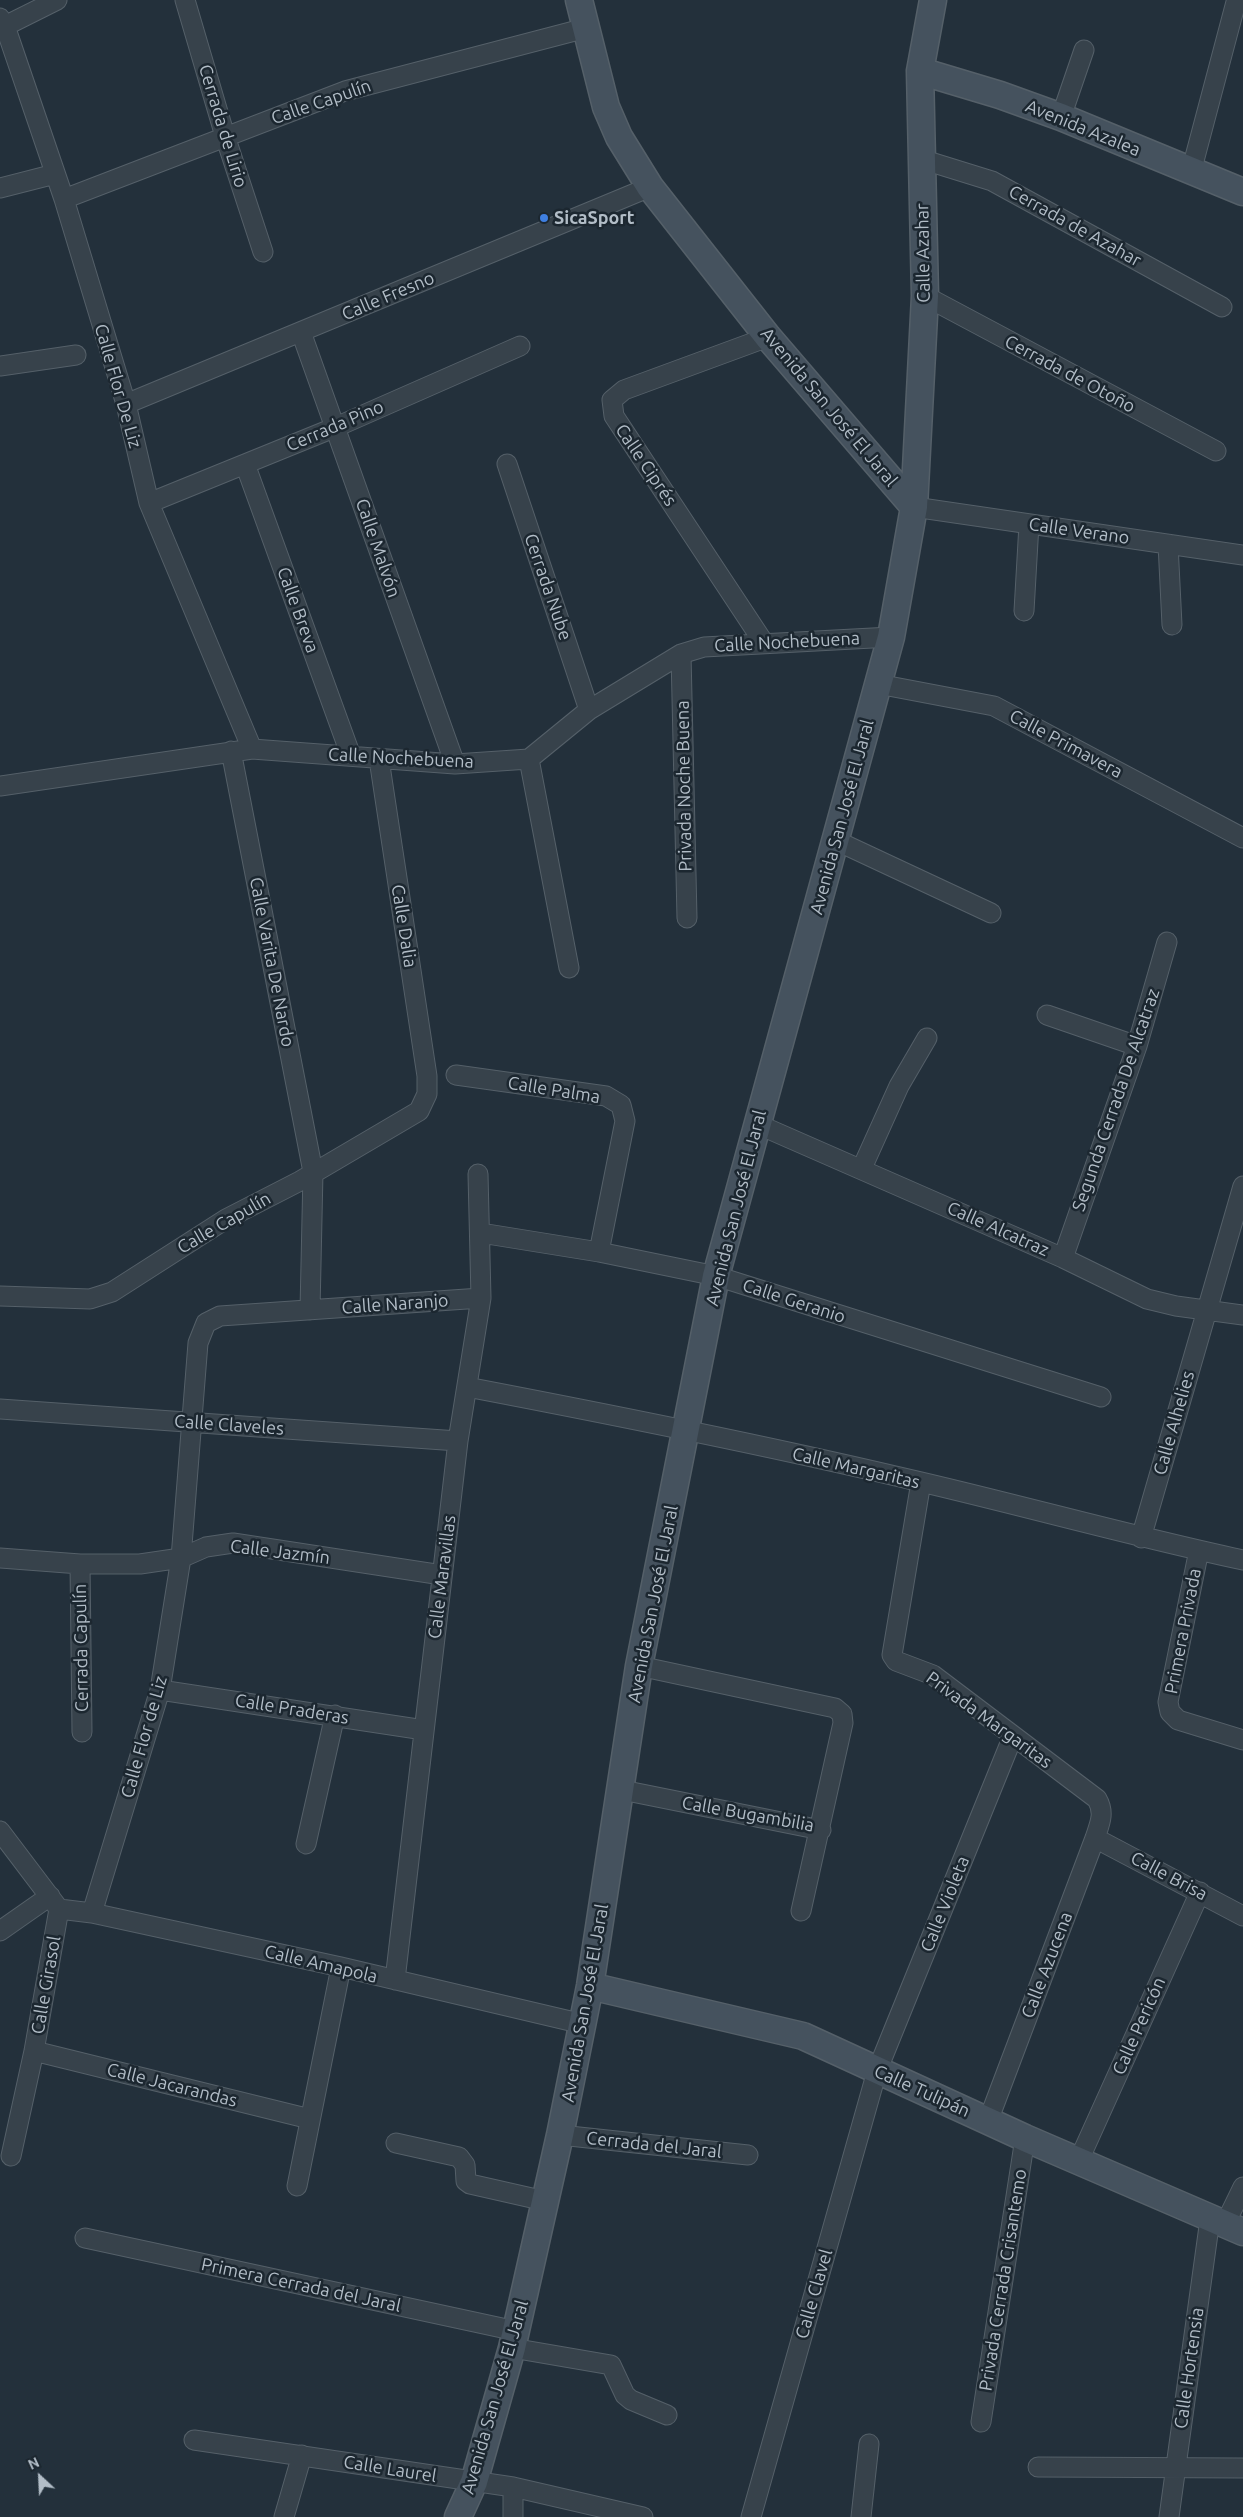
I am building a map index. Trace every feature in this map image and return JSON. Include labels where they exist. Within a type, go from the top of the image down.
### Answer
[{"type":"street","points":[[3,22],[57,0]]},
{"type":"street","name":"Cerrada de Lirio","points":[[185,0],[225,136],[263,252]]},
{"type":"street","name":"Avenida San José El Jaral","points":[[458,2517],[474,2482],[514,2339],[560,2135],[590,1986],[622,1790],[639,1666],[688,1430],[716,1276],[837,840],[891,637],[914,507],[768,337],[650,187],[619,137],[606,107],[580,0]]},
{"type":"street","name":"Calle Azahar","points":[[914,507],[925,296],[920,71],[934,0]]},
{"type":"street","points":[[1191,172],[1236,2]]},
{"type":"street","name":"Calle Flor De Liz","points":[[3,22],[64,199],[126,404],[149,503],[252,749]]},
{"type":"street","name":"Calle Capulín","points":[[64,199],[345,91],[586,28]]},
{"type":"street","points":[[1061,117],[1084,50]]},
{"type":"street","name":"Avenida Azalea","points":[[920,71],[1000,95],[1061,117],[1243,192]]},
{"type":"street","name":"Cerrada de Azahar","points":[[921,159],[992,181],[1222,307]]},
{"type":"street","points":[[0,188],[55,174]]},
{"type":"street","name":"Calle Fresno","points":[[126,404],[650,187]]},
{"type":"street","name":"Cerrada de Otoño","points":[[925,296],[1216,451]]},
{"type":"street","name":"Calle Malvón","points":[[301,332],[455,764]]},
{"type":"street","name":"Calle Ciprés","points":[[764,643],[614,416],[612,400],[624,390],[768,337]]},
{"type":"street","name":"Cerrada Pino","points":[[149,503],[336,427],[520,346]]},
{"type":"street","points":[[0,366],[76,355]]},
{"type":"street","name":"Calle Breva","points":[[244,464],[350,756]]},
{"type":"street","name":"Cerrada Nube","points":[[506,464],[589,710]]},
{"type":"street","name":"Calle Verano","points":[[914,507],[1243,555]]},
{"type":"street","points":[[1024,611],[1029,524]]},
{"type":"street","points":[[1168,544],[1172,625]]},
{"type":"street","name":"Calle Nochebuena","points":[[0,786],[252,749],[455,764],[529,759],[589,710],[681,654],[704,647],[891,637]]},
{"type":"street","name":"Privada Noche Buena","points":[[681,654],[687,918]]},
{"type":"street","name":"Calle Primavera","points":[[878,684],[994,706],[1243,838]]},
{"type":"street","name":"Calle Varita De Nardo","points":[[230,751],[313,1172]]},
{"type":"street","name":"Calle Dalia","points":[[379,759],[427,1076],[427,1094]]},
{"type":"street","points":[[529,759],[569,968]]},
{"type":"street","points":[[837,840],[991,913]]},
{"type":"street","name":"Segunda Cerrada De Alcatraz","points":[[1062,1258],[1137,1046],[1167,942]]},
{"type":"street","points":[[1047,1015],[1137,1046]]},
{"type":"street","points":[[862,1168],[899,1086],[927,1038]]},
{"type":"street","name":"Calle Palma","points":[[456,1075],[606,1096],[621,1105],[625,1121],[599,1252]]},
{"type":"street","name":"Calle Capulín","points":[[0,1296],[90,1299],[112,1292],[226,1219],[313,1172],[420,1110],[427,1094]]},
{"type":"street","name":"Calle Alcatraz","points":[[757,1124],[862,1168],[1062,1258],[1147,1299],[1176,1306],[1243,1315]]},
{"type":"street","points":[[310,1310],[313,1172]]},
{"type":"street","name":"Calle Maravillas","points":[[395,1980],[458,1441],[481,1298],[481,1232],[478,1174]]},
{"type":"street","name":"Calle Alhelies","points":[[1141,1538],[1243,1186]]},
{"type":"street","name":"Calle Geranio","points":[[481,1232],[599,1252],[716,1276],[1101,1398]]},
{"type":"street","name":"Calle Naranjo","points":[[206,1324],[220,1316],[481,1298]]},
{"type":"street","name":"Calle Flor de Liz","points":[[92,1913],[160,1690],[180,1558],[198,1343],[206,1324]]},
{"type":"street","name":"Calle Margaritas","points":[[467,1387],[688,1430],[921,1482],[1141,1538],[1243,1560]]},
{"type":"street","name":"Calle Claveles","points":[[0,1409],[458,1441]]},
{"type":"street","name":"Privada Margaritas","points":[[921,1482],[892,1655],[896,1661],[933,1675],[1097,1799],[1102,1808]]},
{"type":"street","name":"Calle Jazmín","points":[[0,1558],[80,1564],[140,1564],[180,1558],[206,1547],[233,1543],[442,1575]]},
{"type":"street","name":"Primera Privada","points":[[1198,1550],[1168,1702],[1170,1712],[1178,1720],[1243,1740]]},
{"type":"street","name":"Cerrada Capulín","points":[[80,1564],[82,1732]]},
{"type":"street","name":"Calle Bugambilia","points":[[622,1790],[821,1830],[843,1723],[842,1714],[834,1708],[639,1666]]},
{"type":"street","name":"Calle Praderas","points":[[160,1690],[336,1715],[424,1730]]},
{"type":"street","points":[[306,1844],[336,1715]]},
{"type":"street","name":"Calle Violeta","points":[[876,2071],[1013,1736]]},
{"type":"street","name":"Calle Azucena","points":[[988,2121],[1103,1817],[1102,1808]]},
{"type":"street","points":[[800,1911],[821,1830]]},
{"type":"street","points":[[0,1831],[55,1902],[0,1930]]},
{"type":"street","name":"Calle Brisa","points":[[1095,1838],[1243,1916]]},
{"type":"street","name":"Calle Pericón","points":[[1079,2160],[1200,1892]]},
{"type":"street","name":"Calle Amapola","points":[[55,1902],[92,1913],[341,1967],[582,2024]]},
{"type":"street","name":"Calle Girasol","points":[[11,2156],[34,2051],[55,1902]]},
{"type":"street","points":[[297,2186],[341,1967]]},
{"type":"street","name":"Calle Tulipán","points":[[590,1986],[803,2036],[1025,2138],[1226,2225]]},
{"type":"street","name":"Calle Jacarandas","points":[[34,2051],[310,2120]]},
{"type":"street","name":"Calle Clavel","points":[[751,2517],[876,2071]]},
{"type":"street","name":"Cerrada del Jaral","points":[[560,2135],[748,2155]]},
{"type":"street","name":"Privada Cerrada Crisantemo","points":[[981,2422],[1025,2138]]},
{"type":"street","points":[[396,2143],[459,2157],[465,2165],[466,2181],[470,2184],[545,2201]]},
{"type":"street","name":"Calle Hortensia","points":[[1168,2517],[1174,2469],[1226,2225],[1243,2187]]},
{"type":"street","name":"Primera Cerrada del Jaral","points":[[85,2238],[514,2339],[611,2365],[625,2396],[667,2415]]},
{"type":"street","name":"Calle Laurel","points":[[194,2440],[474,2482],[513,2486],[643,2517]]},
{"type":"street","points":[[862,2517],[869,2444]]},
{"type":"street","points":[[284,2517],[302,2455]]},
{"type":"street","points":[[1038,2467],[1243,2468]]},
{"type":"street","points":[[513,2486],[513,2517]]},
{"type":"place","name":"SicaSport","points":[[544,218]]}]
